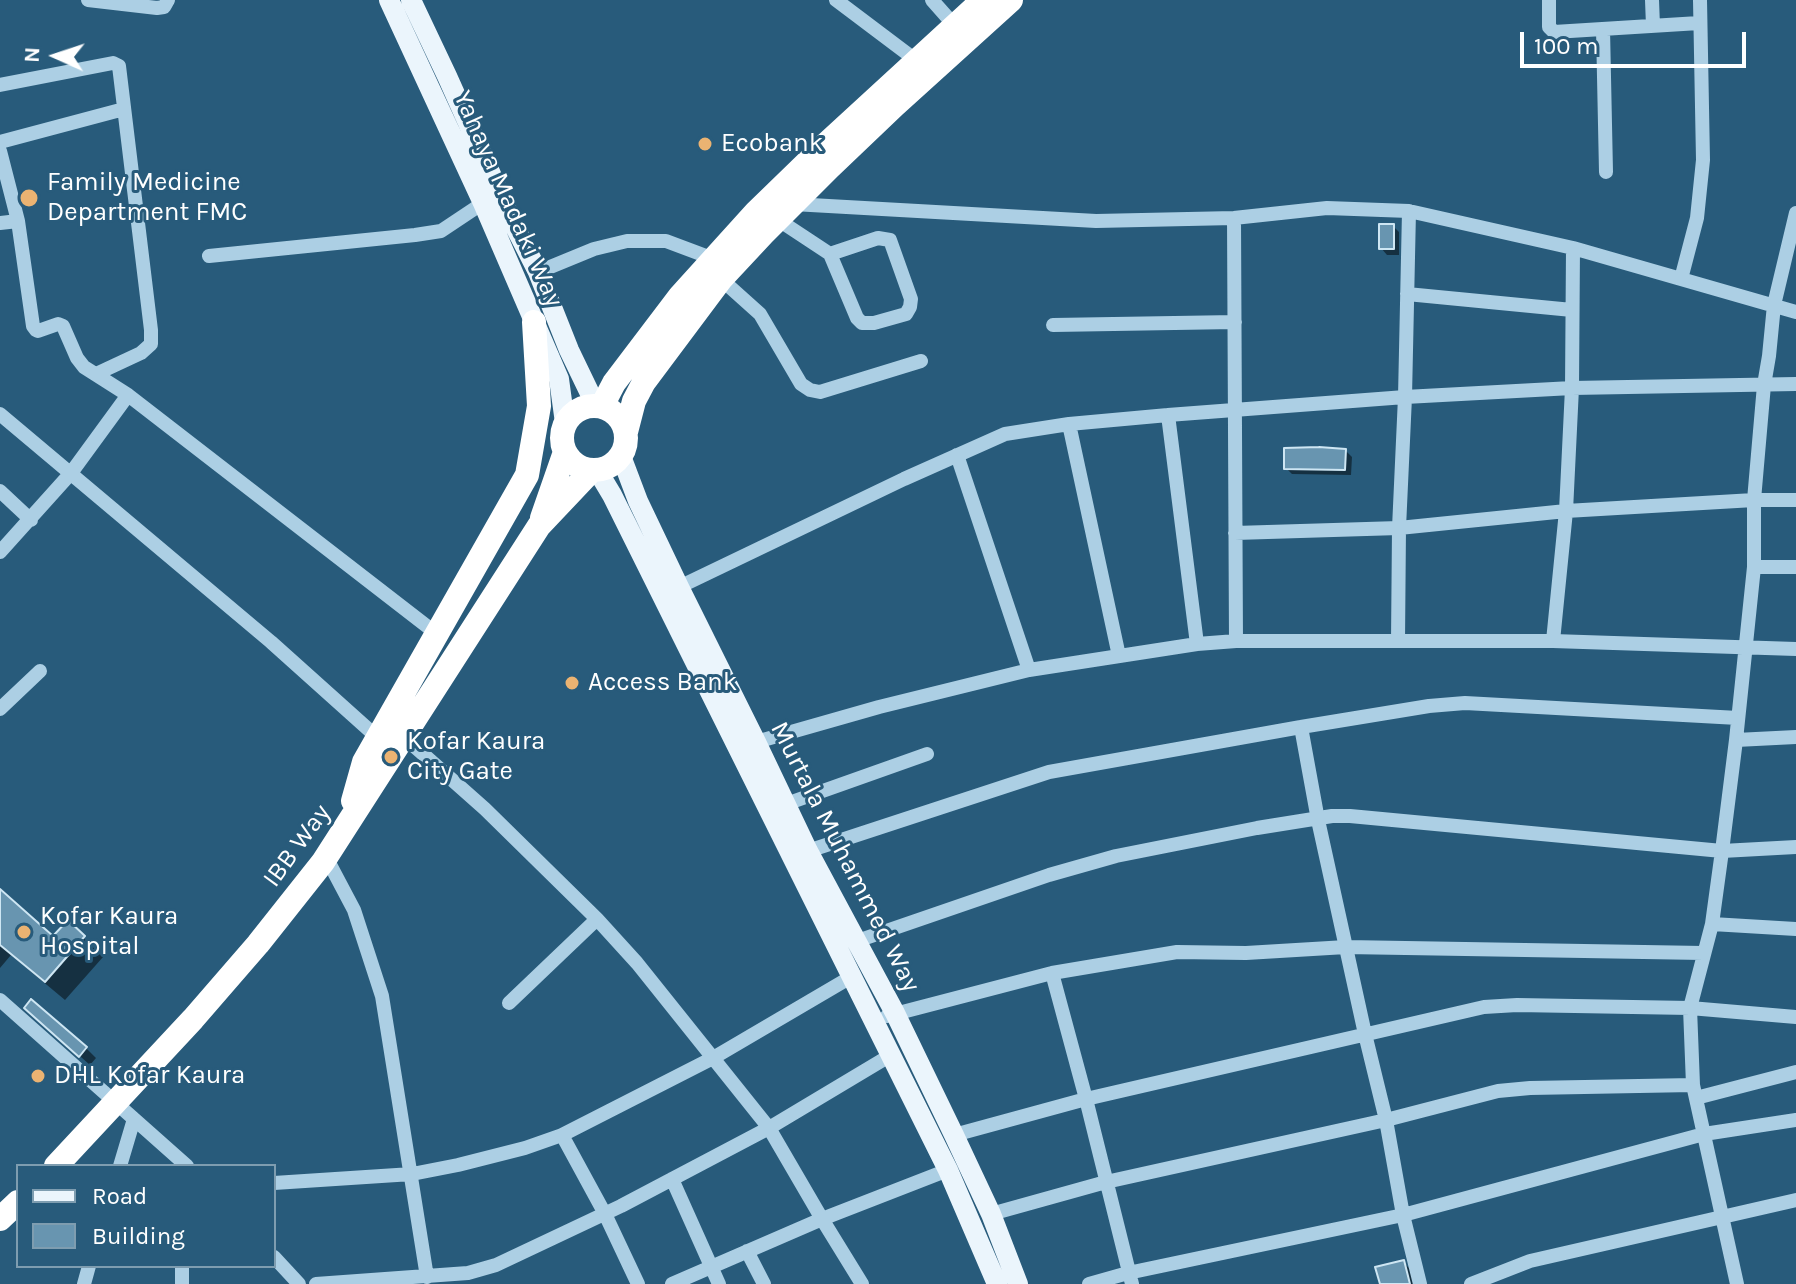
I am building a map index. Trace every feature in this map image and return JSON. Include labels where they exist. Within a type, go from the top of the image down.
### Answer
[{"type":"highway","points":[[886,102],[917,61],[983,0]]},
{"type":"highway","points":[[626,432],[619,417],[598,405],[581,408],[572,414],[565,423],[562,441],[565,452],[581,468],[595,470],[615,463],[626,444],[634,401],[644,382],[756,212],[1011,0]]},
{"type":"highway","points":[[598,405],[680,296],[785,212],[827,156]]},
{"type":"highway","points":[[344,830],[364,762],[527,475],[539,406],[534,322]]},
{"type":"highway","name":"IBB Way","points":[[539,526],[565,452]]},
{"type":"highway","name":"IBB Way","points":[[58,1164],[211,998],[326,857],[539,526],[595,470]]},
{"type":"highway","points":[[0,1219],[16,1204]]},
{"type":"main road","name":"Yahaya Madaki Way","points":[[389,0],[425,52],[538,272],[569,350],[598,405]]},
{"type":"main road","name":"Yahaya Madaki Way","points":[[411,0],[425,52]]},
{"type":"main road","name":"Yahaya Madaki Way","points":[[438,80],[483,203],[559,379],[565,423]]},
{"type":"main road","name":"Murtala Muhammed Way","points":[[621,456],[638,501],[808,851],[895,1013],[954,1135],[991,1214],[1018,1284]]},
{"type":"main road","name":"Murtala Muhammed Way","points":[[595,470],[612,495],[948,1170],[997,1284]]},
{"type":"street","points":[[88,0],[157,8],[164,7],[168,0]]},
{"type":"street","points":[[836,0],[917,61]]},
{"type":"street","points":[[932,0],[955,26]]},
{"type":"street","points":[[1549,0],[1549,27],[1554,32],[1699,23]]},
{"type":"street","points":[[1652,0],[1653,26]]},
{"type":"street","points":[[1682,275],[1694,233],[1703,160],[1700,0]]},
{"type":"street","points":[[1603,29],[1606,172]]},
{"type":"street","points":[[0,85],[113,63],[119,66],[151,344],[141,353],[96,374]]},
{"type":"street","points":[[0,142],[124,109]]},
{"type":"street","points":[[0,151],[18,221],[33,326],[38,331],[58,324],[63,326],[84,367],[128,395],[437,634]]},
{"type":"street","points":[[209,256],[441,231],[483,203]]},
{"type":"street","points":[[785,212],[1096,221],[1234,218],[1327,208],[1409,211],[1682,275],[1776,300],[1796,312]]},
{"type":"street","points":[[1398,641],[1409,211]]},
{"type":"street","points":[[785,212],[830,254],[857,318],[862,323],[874,323],[906,314],[911,299],[890,240],[878,238],[830,254]]},
{"type":"street","points":[[1737,1284],[1694,1091],[1690,1008],[1712,924],[1722,851],[1754,567],[1754,500],[1764,385],[1776,300],[1796,213]]},
{"type":"street","points":[[1234,218],[1236,641]]},
{"type":"street","points":[[0,223],[18,221]]},
{"type":"street","points":[[538,272],[594,249],[627,241],[666,241],[717,269],[760,314],[801,384],[810,390],[820,392],[921,361]]},
{"type":"street","points":[[1553,641],[1566,511],[1572,388],[1573,248]]},
{"type":"street","points":[[1407,294],[1572,310]]},
{"type":"street","points":[[1053,325],[1235,322]]},
{"type":"street","points":[[679,587],[1005,434],[1069,424],[1405,397],[1572,388],[1796,384]]},
{"type":"street","points":[[0,552],[71,473],[128,395]]},
{"type":"street","points":[[0,414],[271,642],[378,738]]},
{"type":"street","points":[[1168,415],[1197,644]]},
{"type":"street","points":[[1069,424],[1119,656]]},
{"type":"street","points":[[957,455],[1029,670]]},
{"type":"street","points":[[0,491],[31,520]]},
{"type":"street","points":[[1235,533],[1399,528],[1566,511],[1796,500]]},
{"type":"street","points":[[1754,567],[1796,567]]},
{"type":"street","points":[[756,742],[879,707],[1029,670],[1197,644],[1236,641],[1553,641],[1796,649]]},
{"type":"street","points":[[0,709],[40,671]]},
{"type":"street","points":[[808,851],[1049,772],[1429,706],[1465,703],[1738,718]]},
{"type":"street","points":[[1301,727],[1318,820],[1420,1284]]},
{"type":"street","points":[[1736,740],[1796,737]]},
{"type":"street","points":[[405,738],[485,809],[597,919],[637,963],[769,1128],[862,1284]]},
{"type":"street","points":[[786,804],[927,754]]},
{"type":"street","points":[[857,941],[1049,875],[1116,856],[1332,816],[1722,851],[1796,847]]},
{"type":"street","points":[[326,857],[354,910],[382,996],[427,1277]]},
{"type":"street","points":[[509,1003],[597,919]]},
{"type":"street","points":[[1712,924],[1796,929]]},
{"type":"street","points":[[874,1021],[1052,973],[1177,952],[1246,953],[1346,947],[1703,953]]},
{"type":"street","points":[[1052,973],[1130,1278]]},
{"type":"street","points":[[276,1183],[412,1174],[525,1148],[562,1135],[713,1058],[851,977]]},
{"type":"street","points":[[0,1000],[184,1164]]},
{"type":"street","points":[[954,1135],[1086,1099],[1484,1007],[1690,1008],[1796,1017]]},
{"type":"street","points":[[316,1284],[468,1273],[496,1265],[605,1214],[769,1128],[891,1055]]},
{"type":"street","points":[[991,1214],[1106,1182],[1386,1120],[1498,1091],[1530,1088],[1694,1091],[1796,1072]]},
{"type":"street","points":[[121,1164],[134,1119]]},
{"type":"street","points":[[1089,1284],[1130,1278],[1403,1215],[1704,1134],[1796,1120]]},
{"type":"street","points":[[562,1135],[605,1214],[638,1284]]},
{"type":"street","points":[[672,1284],[822,1219],[948,1170]]},
{"type":"street","points":[[672,1179],[719,1284]]},
{"type":"street","points":[[1471,1284],[1530,1261],[1796,1200]]},
{"type":"street","points":[[747,1251],[764,1284]]},
{"type":"street","points":[[276,1259],[299,1284]]},
{"type":"building","points":[[1379,224],[1394,224],[1394,249],[1379,249]]},
{"type":"building","points":[[1284,448],[1346,449],[1345,470],[1284,469]]},
{"type":"building","name":"Kofar Kaura Hospital","points":[[0,889],[53,936],[68,920],[85,936],[45,982],[0,945]]},
{"type":"building","points":[[31,999],[87,1047],[79,1057],[24,1008]]},
{"type":"building","points":[[1404,1260],[1410,1284],[1380,1284],[1375,1267]]},
{"type":"place","name":"Ecobank","points":[[705,144]]},
{"type":"place","name":"Family Medicine Department FMC","points":[[29,198]]},
{"type":"place","name":"Access Bank","points":[[572,683]]},
{"type":"place","name":"Kofar Kaura City Gate","points":[[391,757]]},
{"type":"place","name":"Kofar Kaura Hospital","points":[[24,932]]},
{"type":"place","name":"DHL Kofar Kaura","points":[[38,1076]]}]
